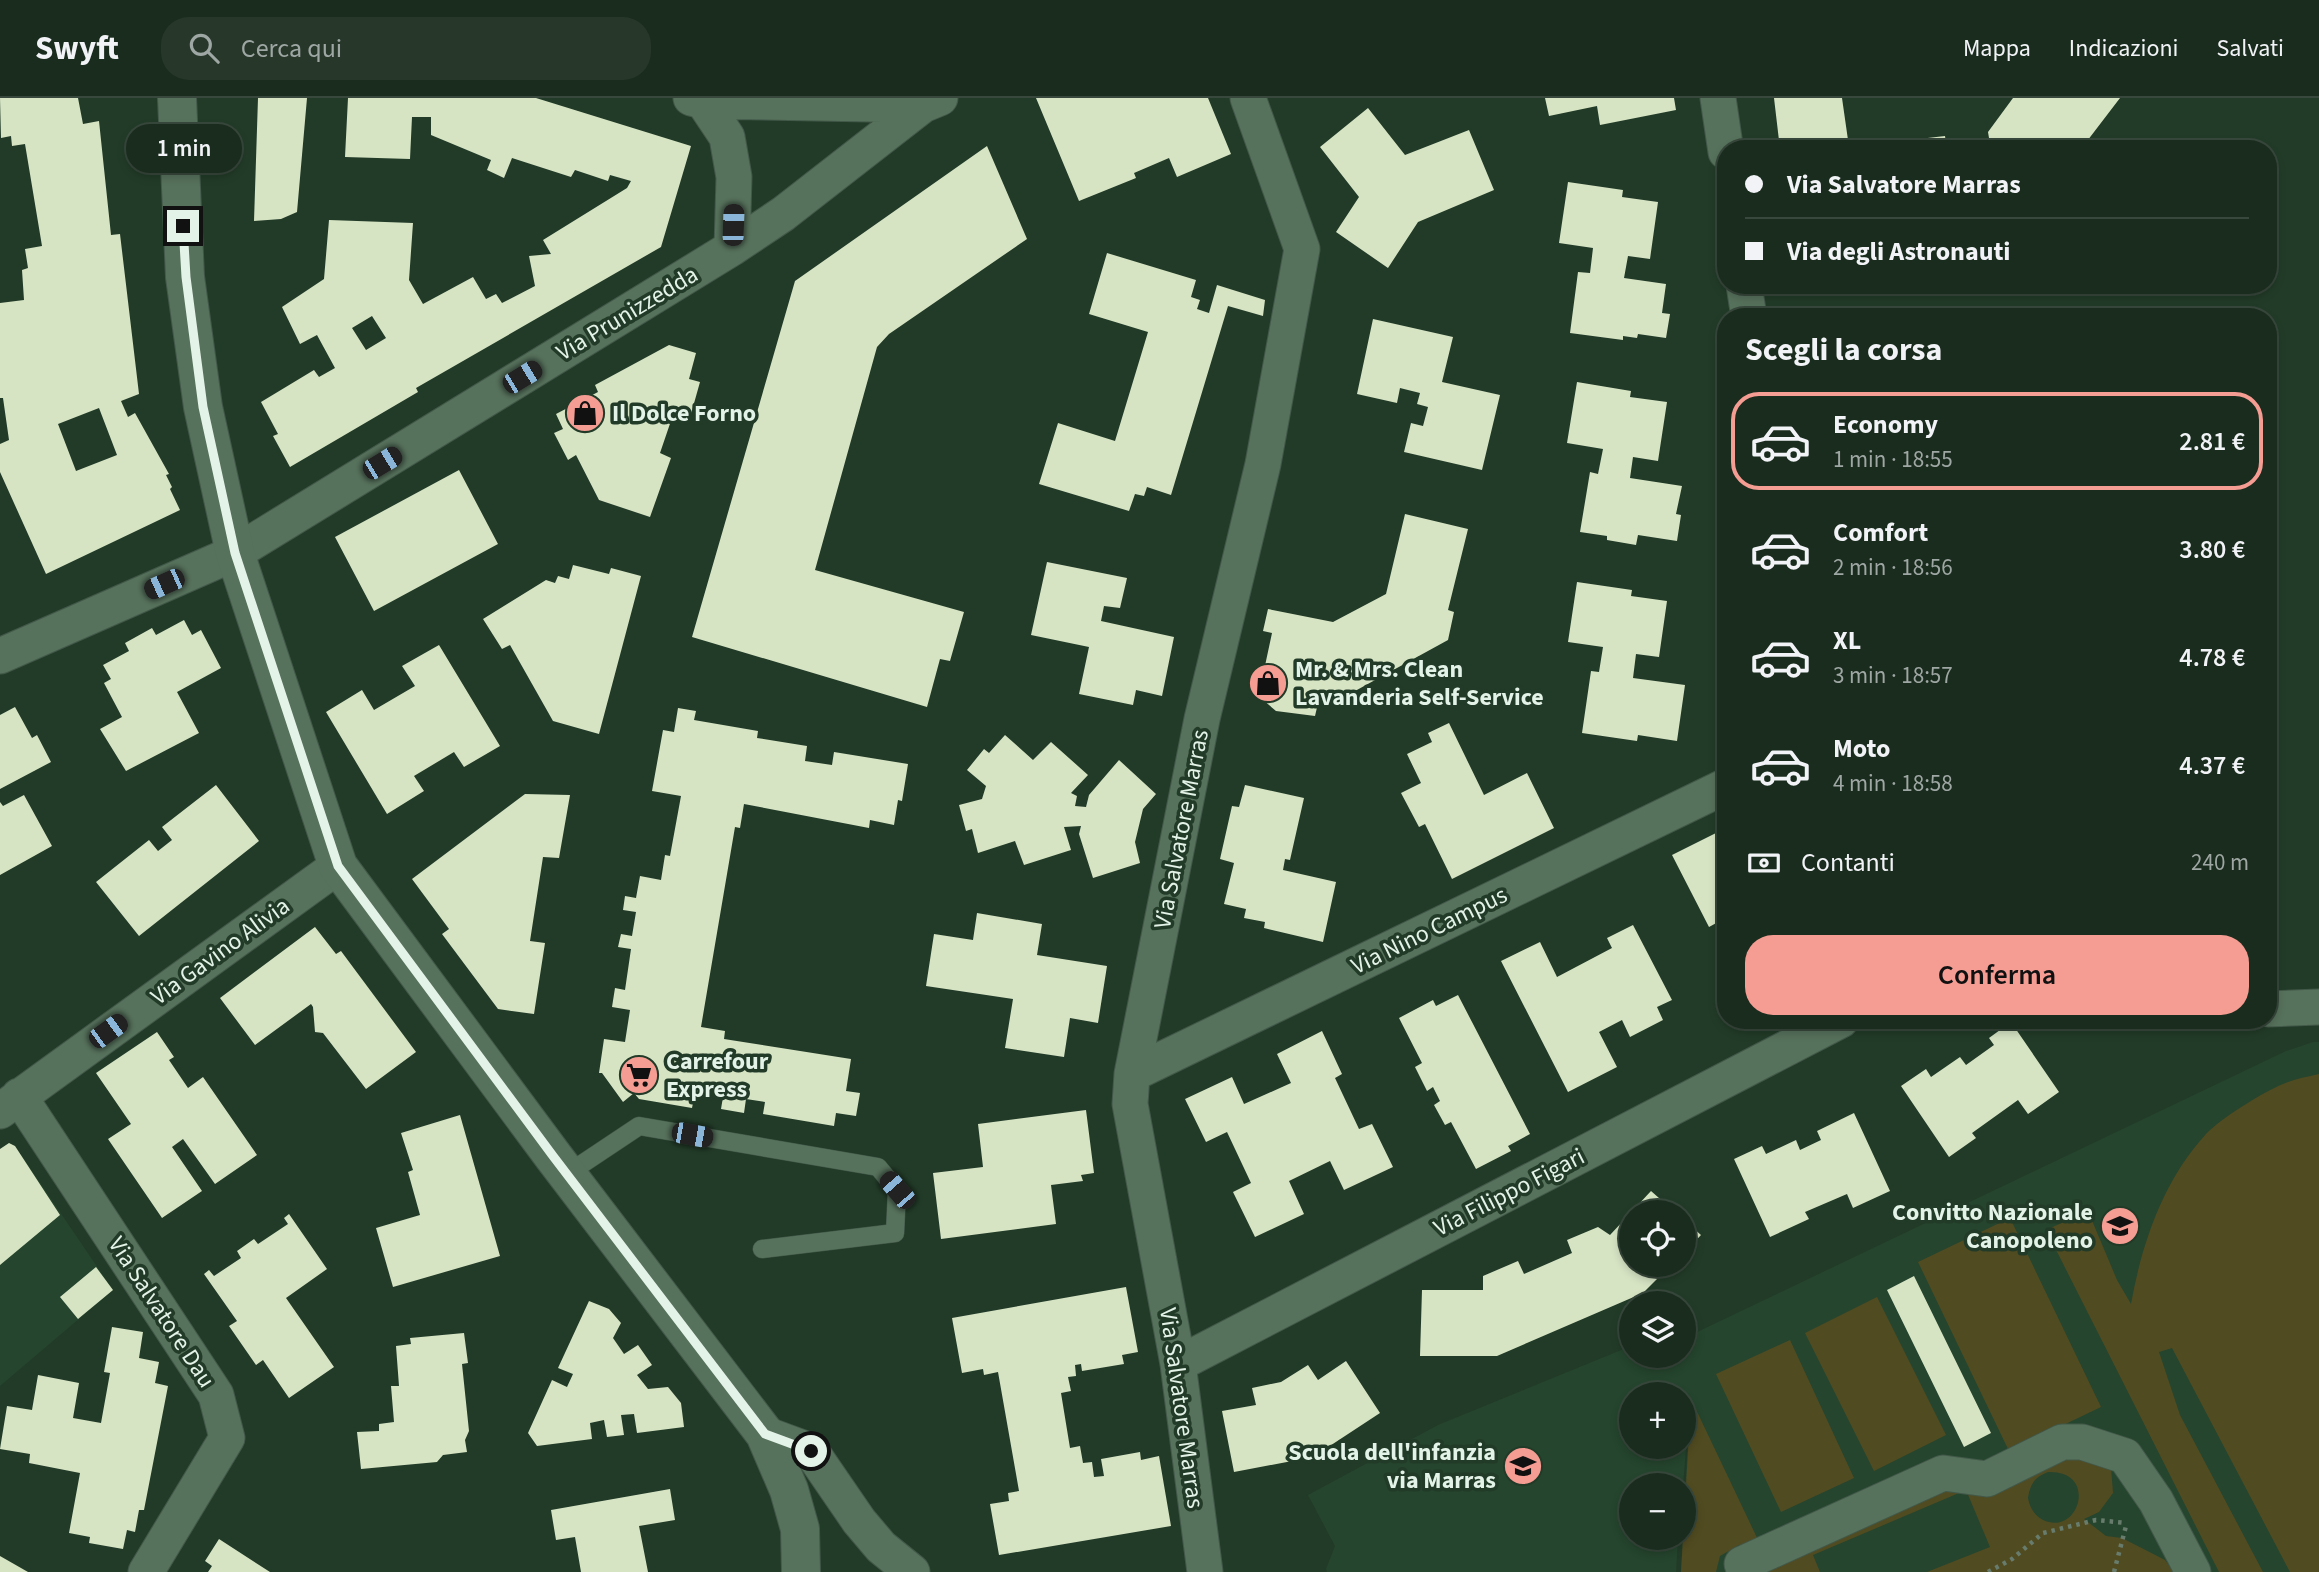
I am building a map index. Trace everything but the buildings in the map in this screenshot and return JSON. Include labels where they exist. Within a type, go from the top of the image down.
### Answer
[{"type":"main road","points":[[177,98],[186,277],[203,407],[235,553],[338,866],[765,1434],[789,1490],[800,1529],[801,1572]]},
{"type":"street","name":"Via Salvatore Marras","points":[[1205,1572],[1178,1364],[1130,1104],[1132,1074],[1202,719],[1263,464],[1302,249],[1248,98]]},
{"type":"street","points":[[1718,98],[1724,140]]},
{"type":"street","points":[[697,99],[932,102]]},
{"type":"street","points":[[697,99],[727,136],[734,177],[732,248]]},
{"type":"street","name":"Via Prunizzedda","points":[[0,656],[235,553],[732,248],[783,214],[932,102]]},
{"type":"street","name":"Via Nino Campus","points":[[1132,1074],[1717,790]]},
{"type":"street","name":"Via Gavino Alivia","points":[[9,1103],[338,866]]},
{"type":"street","points":[[2277,1009],[2318,1008]]},
{"type":"street","name":"Via Filippo Figari","points":[[1178,1364],[1824,1029]]},
{"type":"street","name":"Via Salvatore Dau","points":[[9,1103],[216,1395],[227,1437],[146,1572]]},
{"type":"street","points":[[765,1434],[811,1451],[859,1521],[881,1547],[912,1572]]},
{"type":"street","points":[[1742,1564],[1943,1474],[1987,1479],[2062,1442],[2082,1441],[2125,1456],[2156,1501],[2193,1572]]},
{"type":"lane","points":[[567,1174],[639,1126],[878,1167],[897,1190],[895,1233],[762,1249]]},
{"type":"path","points":[[1988,1572],[2012,1559],[2043,1533],[2096,1520],[2127,1523],[2114,1572]]},
{"type":"shaded area","name":"Convitto Nazionale Canopoleno","points":[[2319,1042],[2319,1572],[1681,1572],[1682,1550],[1696,1550],[1696,1473],[1686,1473],[1687,1459],[1696,1459],[1696,1382],[1619,1382],[1619,1459],[1685,1459],[1684,1473],[1619,1473],[1619,1550],[1677,1550],[1676,1572],[1327,1572],[1335,1546],[1308,1495],[1438,1425],[1619,1351],[1619,1368],[1696,1368],[1696,1333],[2286,1051]]},
{"type":"shaded area","points":[[2319,1074],[2319,1572],[2290,1572],[2172,1348],[2159,1352],[2180,1415],[2263,1572],[2219,1572],[2046,1230],[2088,1211],[2117,1280],[2131,1304],[2148,1236],[2166,1192],[2191,1152],[2213,1128],[2253,1100],[2287,1082]]},
{"type":"shaded area","points":[[9,1143],[15,1146],[113,1290],[0,1386],[0,1149]]},
{"type":"shaded area","points":[[2010,1218],[2101,1407],[2009,1451],[1918,1262]]},
{"type":"shaded area","points":[[1877,1297],[1946,1435],[1874,1471],[1805,1333]]},
{"type":"shaded area","points":[[1790,1340],[1854,1478],[1781,1512],[1716,1374]]},
{"type":"shaded area","points":[[1696,1410],[1760,1544],[1739,1545],[1720,1556],[1716,1572],[1681,1572],[1682,1550],[1696,1550],[1696,1473],[1687,1473],[1688,1459],[1696,1459]]},
{"type":"shaded area","points":[[2068,1451],[2111,1467],[2113,1493],[2099,1512],[2084,1519],[2106,1536],[2122,1538],[2165,1560],[2174,1572],[1927,1572],[1990,1547],[1966,1490],[1813,1555],[1820,1572],[1754,1572],[1916,1488]],"holes":[[[2048,1472],[2064,1474],[2074,1481],[2078,1491],[2074,1512],[2056,1523],[2043,1520],[2031,1508],[2029,1502],[2032,1485],[2036,1479]]]},
{"type":"place","name":"Il Dolce Forno","points":[[585,413]]},
{"type":"place","name":"Mr. & Mrs. Clean Lavanderia Self-Service","points":[[1268,683]]},
{"type":"place","name":"Carrefour Express","points":[[639,1075]]},
{"type":"place","name":"Convitto Nazionale Canopoleno","points":[[2120,1226]]},
{"type":"place","name":"Scuola dell'infanzia via Marras","points":[[1523,1466]]},
{"type":"route","points":[[183,226],[186,277],[203,407],[235,553],[338,866],[553,1156],[765,1434],[811,1451]]}]
